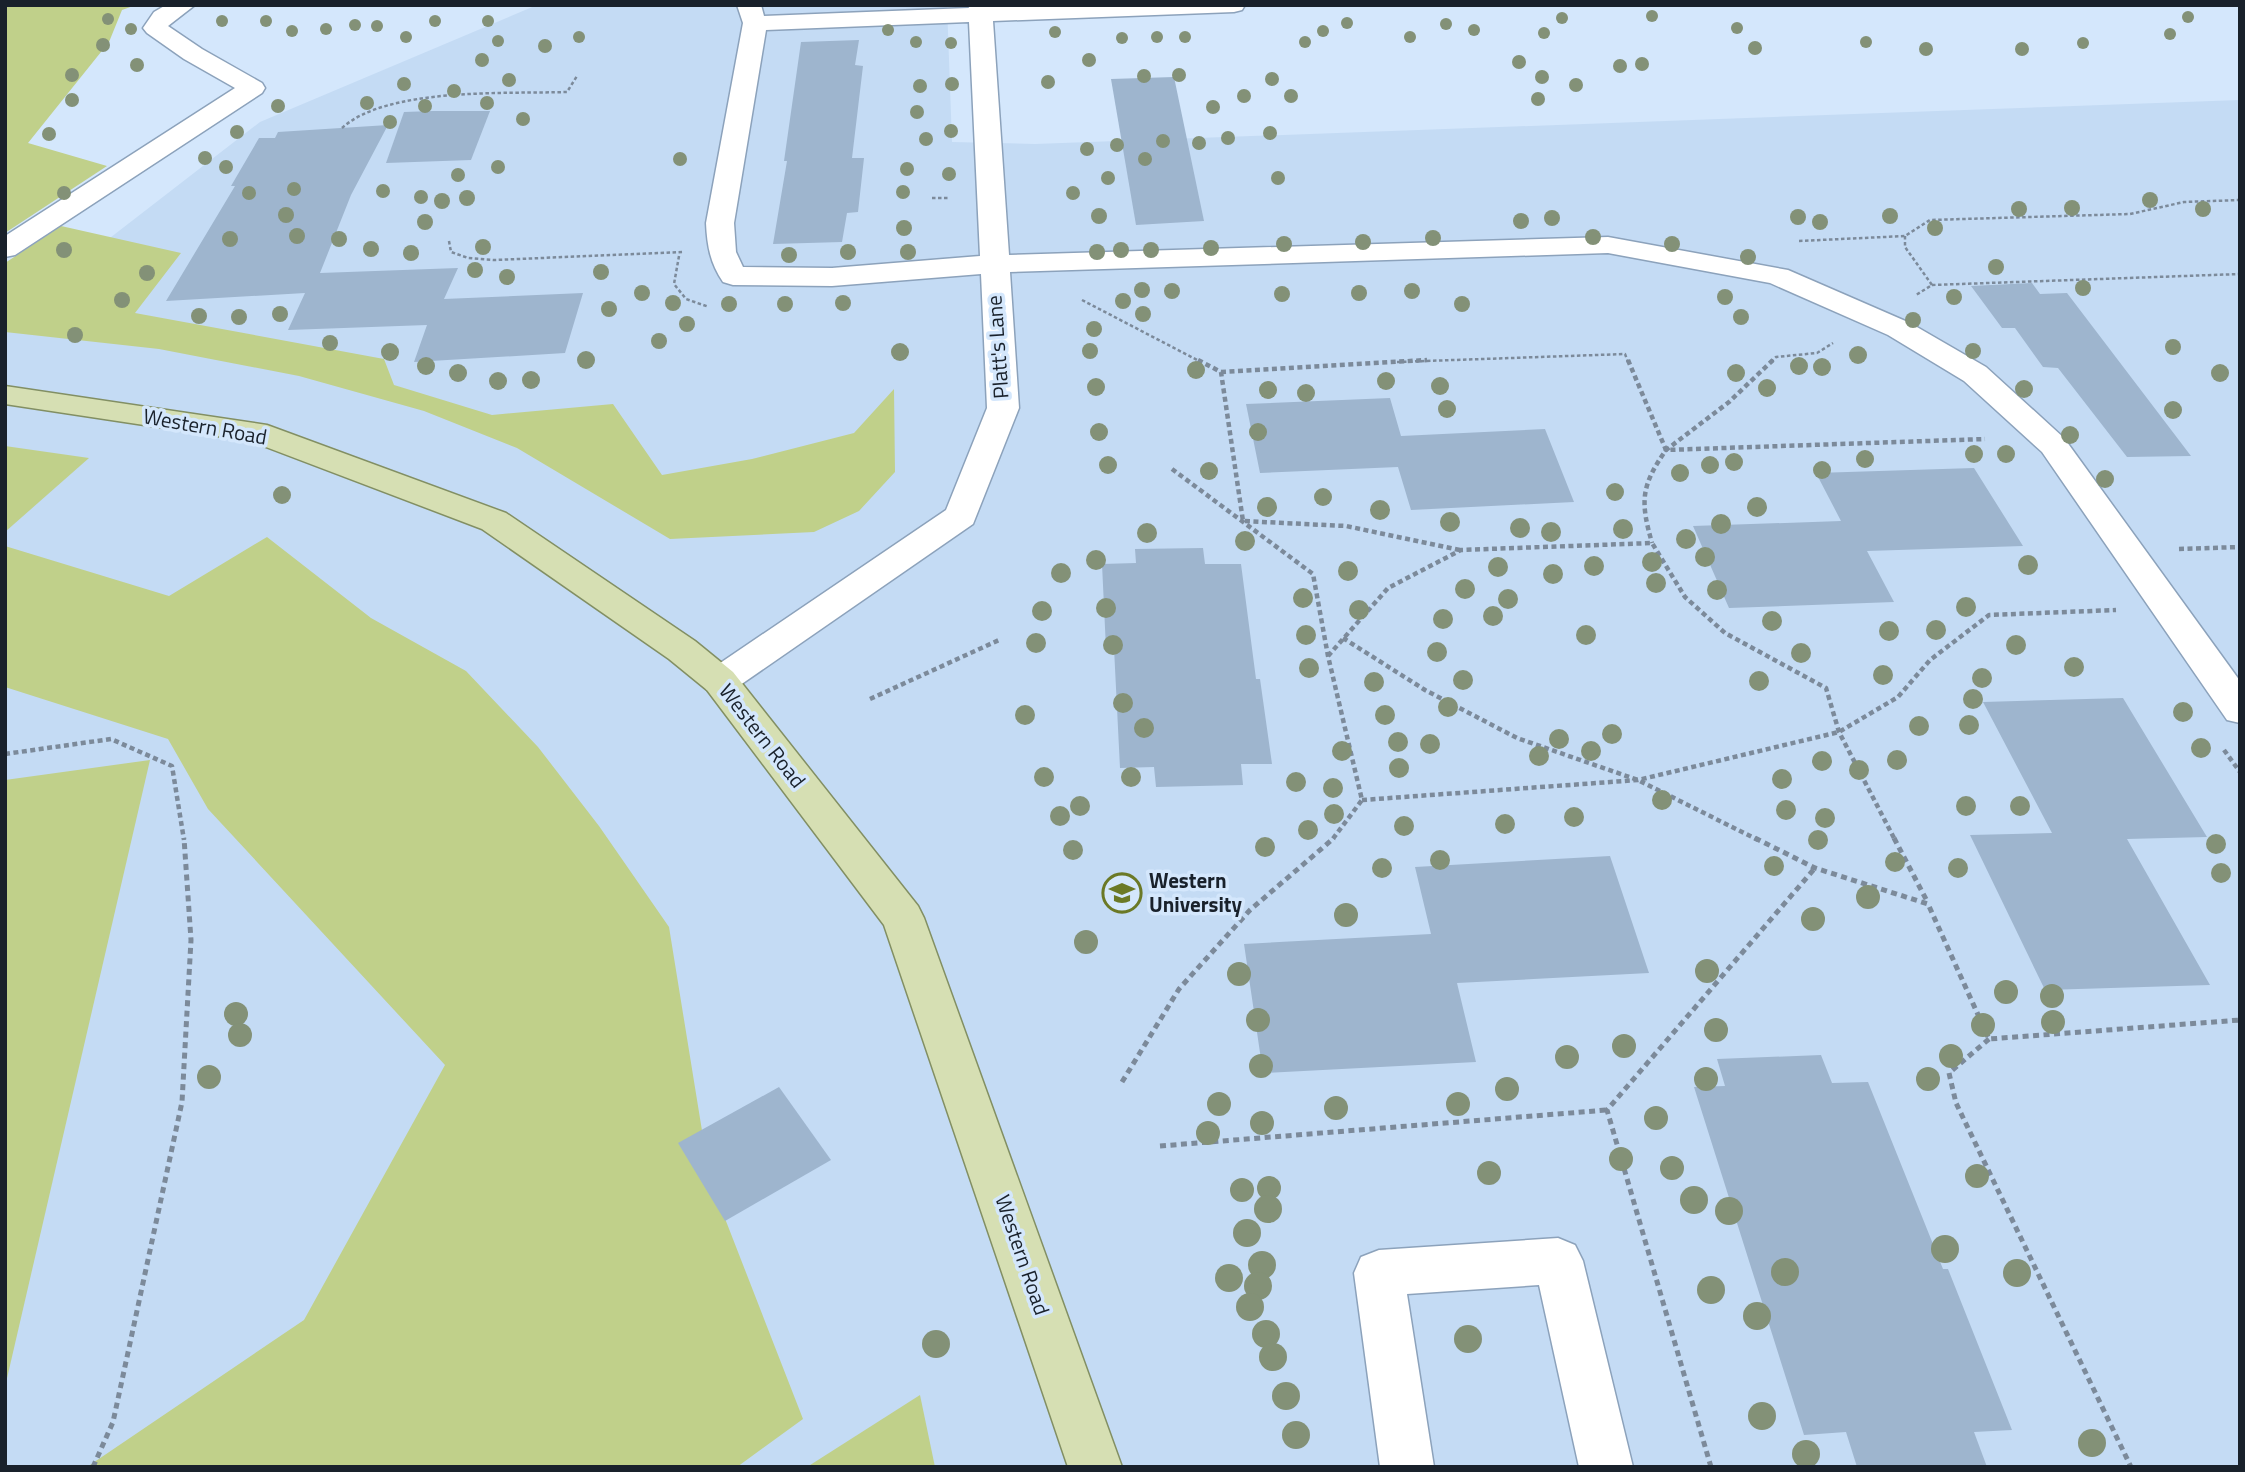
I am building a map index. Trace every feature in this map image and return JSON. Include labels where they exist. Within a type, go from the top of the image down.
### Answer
[{"type":"main road","name":"Western Road","points":[[5,395],[256,432],[494,521],[682,650],[720,681],[903,918],[1095,1467]]},
{"type":"street","points":[[5,248],[253,88],[193,54],[155,28],[162,17],[184,5]]},
{"type":"street","points":[[752,14],[1234,5]]},
{"type":"street","name":"Platt's Lane","points":[[720,681],[961,516],[1003,408],[980,10]]},
{"type":"street","points":[[752,14],[791,11]]},
{"type":"street","points":[[752,14],[720,223],[722,252],[733,276],[832,277],[993,264],[1608,245],[1778,276],[1899,329],[1975,374],[2053,445],[2240,710]]},
{"type":"street","points":[[1407,1467],[1379,1273],[1558,1261],[1606,1467]]},
{"type":"path","points":[[342,128],[354,118],[415,98],[568,92],[577,76]]},
{"type":"path","points":[[1798,241],[1905,236],[1930,220],[2130,214],[2184,202],[2240,200]]},
{"type":"path","points":[[1905,236],[1905,247],[1932,285]]},
{"type":"path","points":[[450,240],[451,252],[468,258],[494,260],[722,252]]},
{"type":"path","points":[[1989,1039],[1928,904],[1839,732],[1826,688],[1725,633],[1685,597],[1653,543],[1644,516],[1642,497],[1647,476],[1666,450],[1729,402],[1776,357],[1816,353],[1878,320],[1932,285],[2240,274]]},
{"type":"path","points":[[1070,294],[1221,372],[1461,358],[1625,354],[1666,450]]},
{"type":"path","points":[[1221,372],[1243,520]]},
{"type":"path","points":[[1666,450],[1993,439]]},
{"type":"path","points":[[1172,469],[1313,574],[1328,656],[1362,800]]},
{"type":"path","points":[[1243,520],[1346,526],[1461,550],[1653,543]]},
{"type":"path","points":[[2168,549],[2240,547]]},
{"type":"path","points":[[1328,656],[1388,588],[1461,550]]},
{"type":"path","points":[[1122,1082],[1179,989],[1250,910],[1332,840],[1362,800],[1638,780],[1839,732],[1898,697],[1930,660],[1989,615],[2124,610]]},
{"type":"path","points":[[1343,639],[1425,690],[1517,738],[1638,780],[1815,868],[1928,904]]},
{"type":"path","points":[[870,699],[999,640]]},
{"type":"path","points":[[5,754],[111,739],[172,766],[184,840],[191,940],[182,1102],[113,1422],[93,1467]]},
{"type":"path","points":[[1160,1146],[1607,1111],[1815,868]]},
{"type":"path","points":[[2131,1467],[1956,1103],[1949,1073],[1989,1039],[2240,1020]]},
{"type":"path","points":[[1607,1111],[1711,1467]]},
{"type":"shaded area","name":"Western University","points":[[537,5],[947,5],[952,142],[1035,144],[2240,100],[2240,1467],[5,1467],[5,319],[260,122]]},
{"type":"green space","points":[[5,5],[136,5],[122,10],[109,42],[28,143],[107,166],[5,233]]},
{"type":"green space","points":[[61,226],[181,253],[135,313],[384,359],[394,385],[492,415],[613,404],[662,475],[752,459],[854,433],[894,389],[895,472],[859,511],[814,532],[670,539],[517,448],[424,411],[299,376],[159,349],[5,332],[5,263]]},
{"type":"green space","points":[[5,446],[89,458],[5,532]]},
{"type":"green space","points":[[267,537],[371,618],[466,671],[538,747],[599,826],[669,927],[710,1180],[803,1419],[737,1467],[87,1467],[304,1320],[445,1065],[208,809],[168,739],[5,687],[5,546],[169,596]]},
{"type":"green space","points":[[150,760],[5,1387],[5,780]]},
{"type":"green space","points":[[920,1395],[935,1467],[807,1467]]},
{"type":"building","points":[[859,40],[855,65],[863,66],[852,158],[864,158],[858,212],[847,213],[842,242],[773,244],[787,161],[784,161],[801,42]]},
{"type":"building","points":[[1174,77],[1204,221],[1136,225],[1111,79]]},
{"type":"building","points":[[490,111],[471,160],[386,163],[404,112]]},
{"type":"building","points":[[388,125],[351,195],[320,273],[458,268],[444,299],[583,293],[565,353],[414,362],[427,325],[288,330],[305,293],[166,301],[235,186],[231,186],[259,138],[275,138],[278,132]]},
{"type":"building","points":[[2032,283],[2040,294],[2067,293],[2191,456],[2127,457],[2058,368],[2043,367],[2015,328],[2002,328],[1971,286]]},
{"type":"building","points":[[1390,398],[1401,436],[1545,429],[1574,502],[1411,510],[1398,467],[1260,473],[1246,404]]},
{"type":"building","points":[[1974,468],[2023,546],[1867,551],[1894,602],[1729,608],[1693,526],[1841,521],[1816,473]]},
{"type":"building","points":[[1203,548],[1205,564],[1241,564],[1256,679],[1260,679],[1272,764],[1241,764],[1243,785],[1156,787],[1154,767],[1120,768],[1114,648],[1106,649],[1102,564],[1136,563],[1135,549]]},
{"type":"building","points":[[2123,698],[2207,837],[2127,839],[2210,985],[2045,990],[1970,835],[2052,833],[1983,702]]},
{"type":"building","points":[[1610,856],[1649,973],[1457,983],[1476,1062],[1263,1073],[1244,944],[1431,934],[1415,867]]},
{"type":"building","points":[[1821,1055],[1832,1083],[1868,1082],[1943,1269],[1948,1269],[2012,1430],[1974,1432],[1987,1467],[1857,1467],[1846,1432],[1804,1435],[1694,1087],[1725,1086],[1717,1059]]},
{"type":"building","points":[[779,1087],[831,1160],[725,1221],[678,1143]]},
{"type":"place","name":"Western University","points":[[1122,893]]}]
